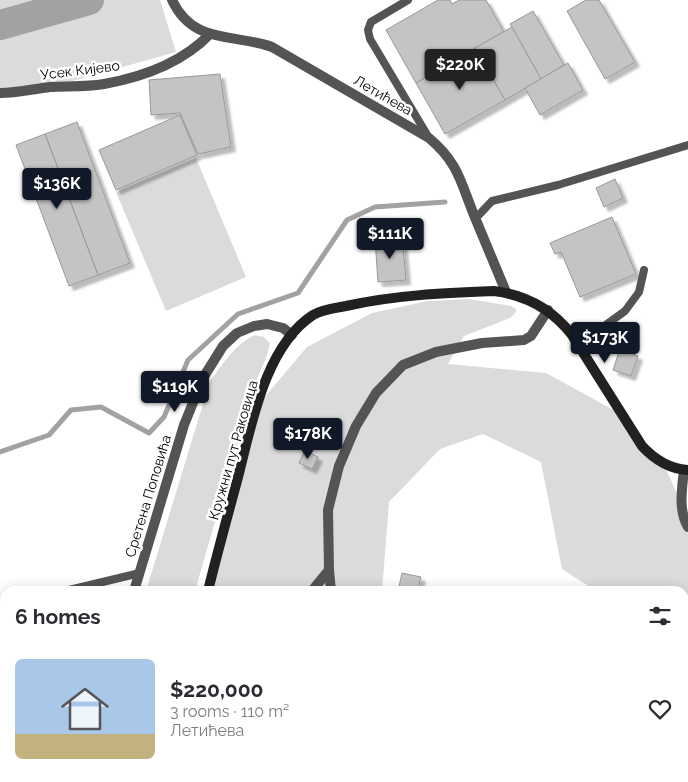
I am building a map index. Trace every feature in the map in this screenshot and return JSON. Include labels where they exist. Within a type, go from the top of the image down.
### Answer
[{"type":"main road","name":"Кружни пут Раковица","points":[[209,586],[258,405],[269,374],[278,354],[292,335],[314,315],[324,311],[362,302],[409,295],[494,291],[506,292],[528,299],[548,310],[566,327],[642,446],[651,455],[672,467],[686,470]]},
{"type":"street","name":"Летићева","points":[[172,0],[184,19],[196,28],[210,34],[259,42],[272,47],[429,138],[443,149],[461,179],[506,292]]},
{"type":"street","name":"Усек Кијево","points":[[0,93],[51,87],[103,84],[154,72],[182,57],[210,34]]},
{"type":"street","points":[[331,586],[328,510],[339,466],[356,426],[376,393],[403,365],[436,352],[482,343],[524,340],[531,336],[548,310]]},
{"type":"street","name":"Сретена Поповића","points":[[136,586],[184,425],[203,378],[223,346],[237,333],[254,326],[266,324],[283,328],[292,335]]},
{"type":"street","points":[[686,470],[681,499],[684,520],[688,527]]},
{"type":"street","points":[[316,586],[329,570]]},
{"type":"lane","points":[[408,0],[371,22],[368,30],[370,39],[429,138]]},
{"type":"lane","points":[[476,219],[492,201],[558,185],[688,145]]},
{"type":"lane","points":[[578,345],[625,311],[639,292],[644,270]]},
{"type":"lane","points":[[86,586],[140,573]]},
{"type":"shaded area","points":[[0,0],[160,0],[176,52],[51,87],[0,91]]},
{"type":"shaded area","points":[[196,158],[246,277],[166,311],[116,192]]},
{"type":"shaded area","points":[[469,299],[511,306],[516,309],[516,312],[510,318],[464,336],[448,364],[546,373],[621,414],[651,455],[663,462],[688,519],[688,586],[588,586],[562,569],[541,462],[483,434],[440,449],[389,502],[382,586],[209,586],[258,405],[307,347],[372,313],[428,301]]},
{"type":"shaded area","points":[[255,335],[264,337],[270,343],[269,349],[253,390],[196,586],[148,586],[210,381],[235,349]]},
{"type":"building","points":[[438,0],[450,0],[452,4],[459,0],[486,0],[504,32],[416,83],[386,30]]},
{"type":"building","points":[[586,0],[599,0],[635,62],[605,79],[567,11]]},
{"type":"building","points":[[533,11],[564,65],[541,79],[510,24]]},
{"type":"building","points":[[512,27],[541,79],[505,100],[475,48]]},
{"type":"building","points":[[475,48],[505,100],[445,134],[416,83]]},
{"type":"building","points":[[568,63],[583,90],[540,115],[525,88]]},
{"type":"building","points":[[220,74],[231,147],[198,154],[180,113],[151,115],[149,80]]},
{"type":"building","points":[[180,115],[197,155],[116,190],[99,150]]},
{"type":"building","points":[[77,122],[130,263],[98,275],[45,134]]},
{"type":"building","points":[[45,134],[98,275],[69,286],[16,145]]},
{"type":"building","points":[[615,179],[623,198],[604,207],[596,188]]},
{"type":"building","points":[[612,217],[636,274],[580,297],[561,252],[555,254],[550,243]]},
{"type":"building","points":[[402,237],[406,280],[378,282],[375,239]]},
{"type":"building","points":[[620,349],[638,356],[631,376],[613,370]]},
{"type":"building","points":[[305,451],[318,457],[312,469],[299,463]]},
{"type":"building","points":[[402,573],[421,577],[418,586],[399,586]]},
{"type":"waterway","points":[[0,25],[89,0]]},
{"type":"waterway","points":[[0,452],[49,435],[71,410],[101,407],[149,433],[164,417],[188,360],[238,314],[298,293],[347,220],[375,207],[445,202]]}]
